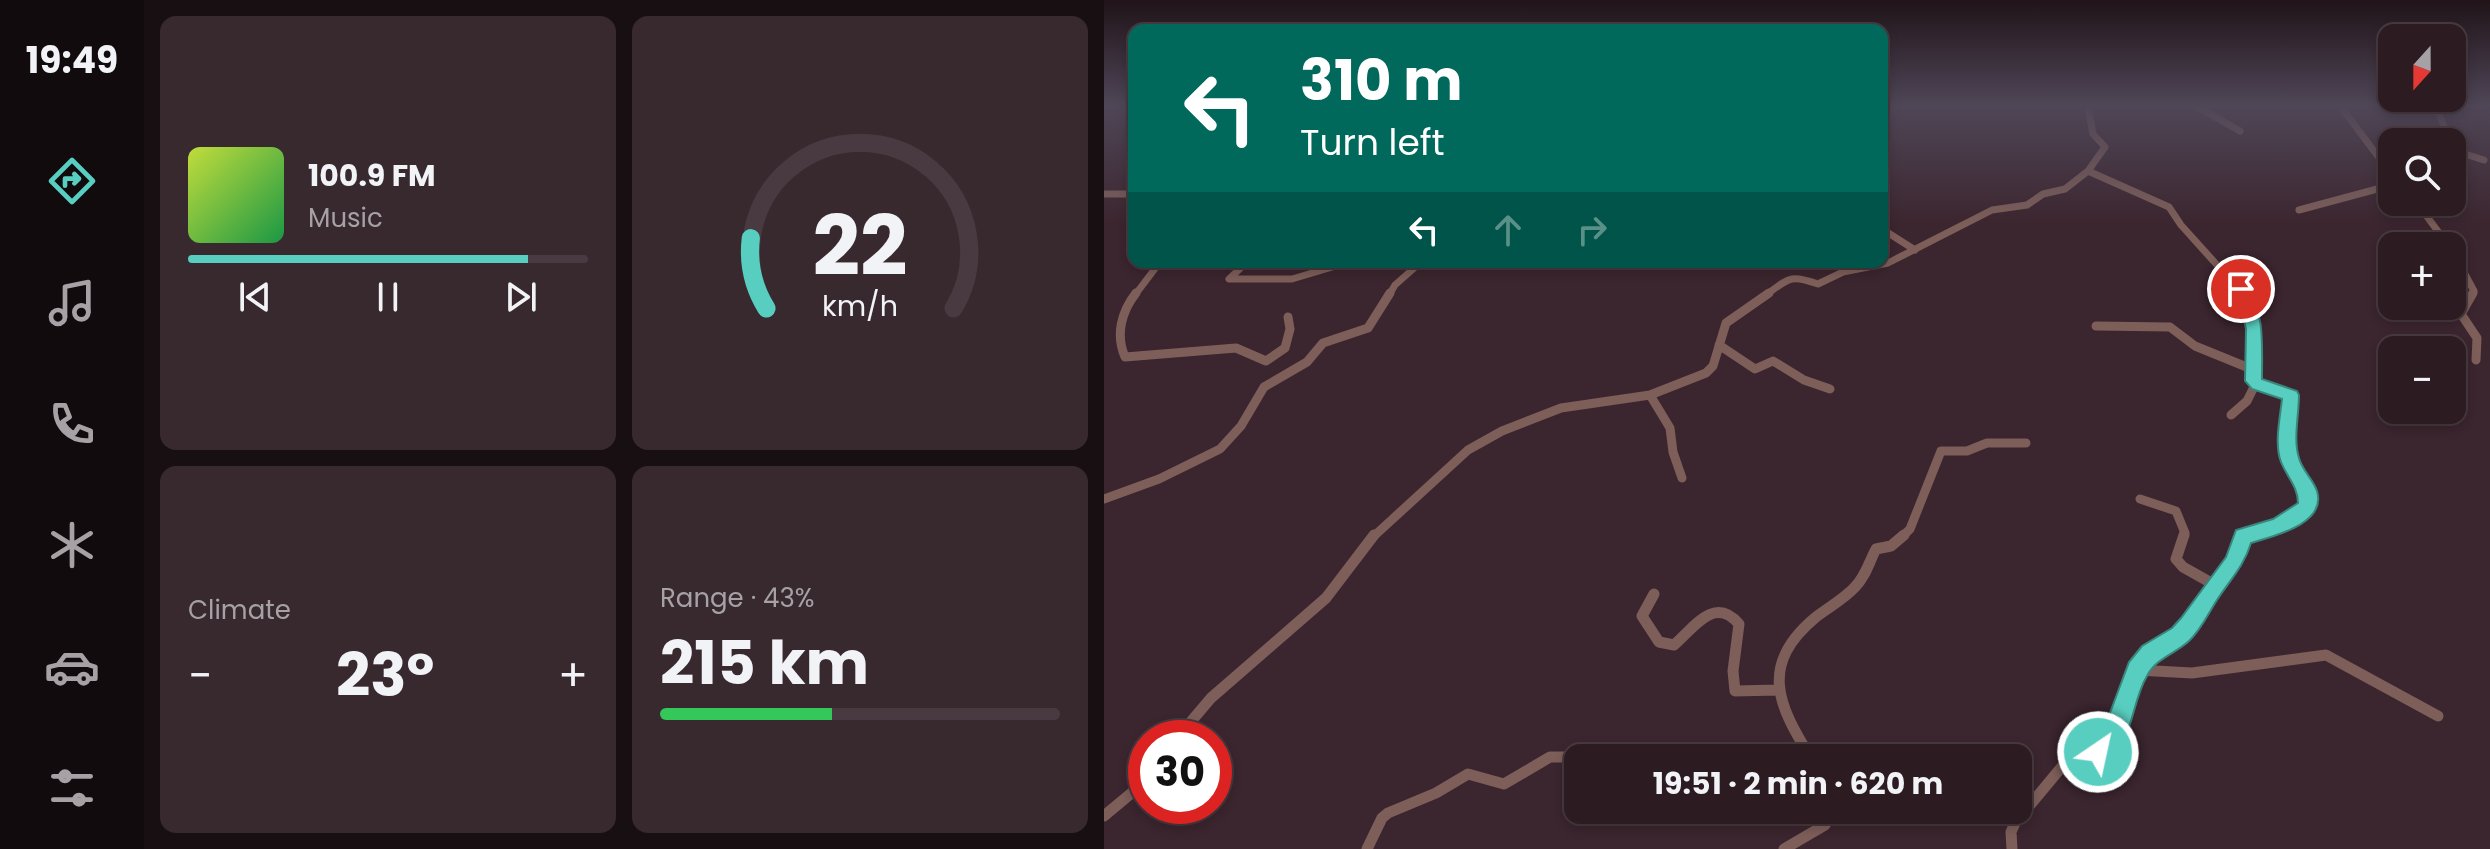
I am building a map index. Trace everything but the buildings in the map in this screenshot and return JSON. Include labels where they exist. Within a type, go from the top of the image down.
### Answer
[{"type":"street","points":[[1888,262],[1982,214],[2027,205],[2043,194],[2065,189],[2088,171],[2105,147]]},
{"type":"street","points":[[2466,154],[2484,160]]},
{"type":"street","points":[[2088,171],[2168,205],[2181,225],[2241,289],[2248,301],[2254,329],[2256,383]]},
{"type":"street","points":[[2299,210],[2378,189]]},
{"type":"street","points":[[1104,194],[1128,193]]},
{"type":"street","points":[[2427,216],[2439,232]]},
{"type":"street","points":[[1888,233],[1915,250]]},
{"type":"street","points":[[1156,268],[1118,323],[1125,357],[1236,348],[1266,361],[1285,348],[1290,329],[1288,317]]},
{"type":"street","points":[[1241,268],[1229,279],[1292,279],[1329,268]]},
{"type":"street","points":[[1104,499],[1159,479],[1220,449],[1241,426],[1264,387],[1307,362],[1323,343],[1368,328],[1395,285],[1414,268]]},
{"type":"street","points":[[1192,720],[1211,698],[1326,598],[1376,532],[1427,490],[1468,450],[1502,431],[1561,408],[1650,395],[1706,373],[1713,366],[1726,323],[1789,278],[1798,277],[1818,284],[1835,274],[1874,268]]},
{"type":"street","points":[[2466,276],[2474,291],[2466,305]]},
{"type":"street","points":[[2465,320],[2477,338],[2476,360]]},
{"type":"street","points":[[2096,326],[2170,327],[2200,349],[2254,370]]},
{"type":"street","points":[[1719,345],[1755,369],[1774,361],[1804,380],[1830,389]]},
{"type":"street","points":[[2231,415],[2247,401],[2256,383]]},
{"type":"street","points":[[2012,849],[2011,832],[2015,823],[2065,763],[2071,758],[2098,752],[2114,737],[2137,670],[2150,654],[2186,629],[2235,561],[2246,533],[2279,526],[2308,507],[2307,492],[2288,451],[2291,395],[2256,383]]},
{"type":"street","points":[[1650,395],[1670,428],[1673,452],[1682,478]]},
{"type":"street","points":[[1803,744],[1779,702],[1777,690],[1779,662],[1801,629],[1859,583],[1876,549],[1891,546],[1910,529],[1941,451],[1967,451],[1987,443],[2026,443]]},
{"type":"street","points":[[2140,499],[2176,511],[2185,530],[2176,559],[2183,567],[2215,585]]},
{"type":"street","points":[[1654,594],[1642,616],[1659,642],[1674,645],[1701,617],[1718,613],[1728,615],[1739,624],[1733,671],[1735,691],[1777,690]]},
{"type":"street","points":[[2137,670],[2192,673],[2326,655],[2438,716]]},
{"type":"street","points":[[1367,849],[1382,818],[1388,813],[1436,793],[1468,774],[1504,784],[1550,757],[1564,757]]},
{"type":"street","points":[[1104,816],[1128,796]]},
{"type":"street","points":[[1784,849],[1826,824]]},
{"type":"route","points":[[2098,752],[2114,737],[2137,670],[2150,654],[2180,635],[2189,625],[2210,591],[2235,561],[2243,536],[2279,526],[2308,507],[2307,492],[2290,461],[2286,441],[2291,395],[2254,381],[2254,329],[2248,301],[2241,289]]}]
